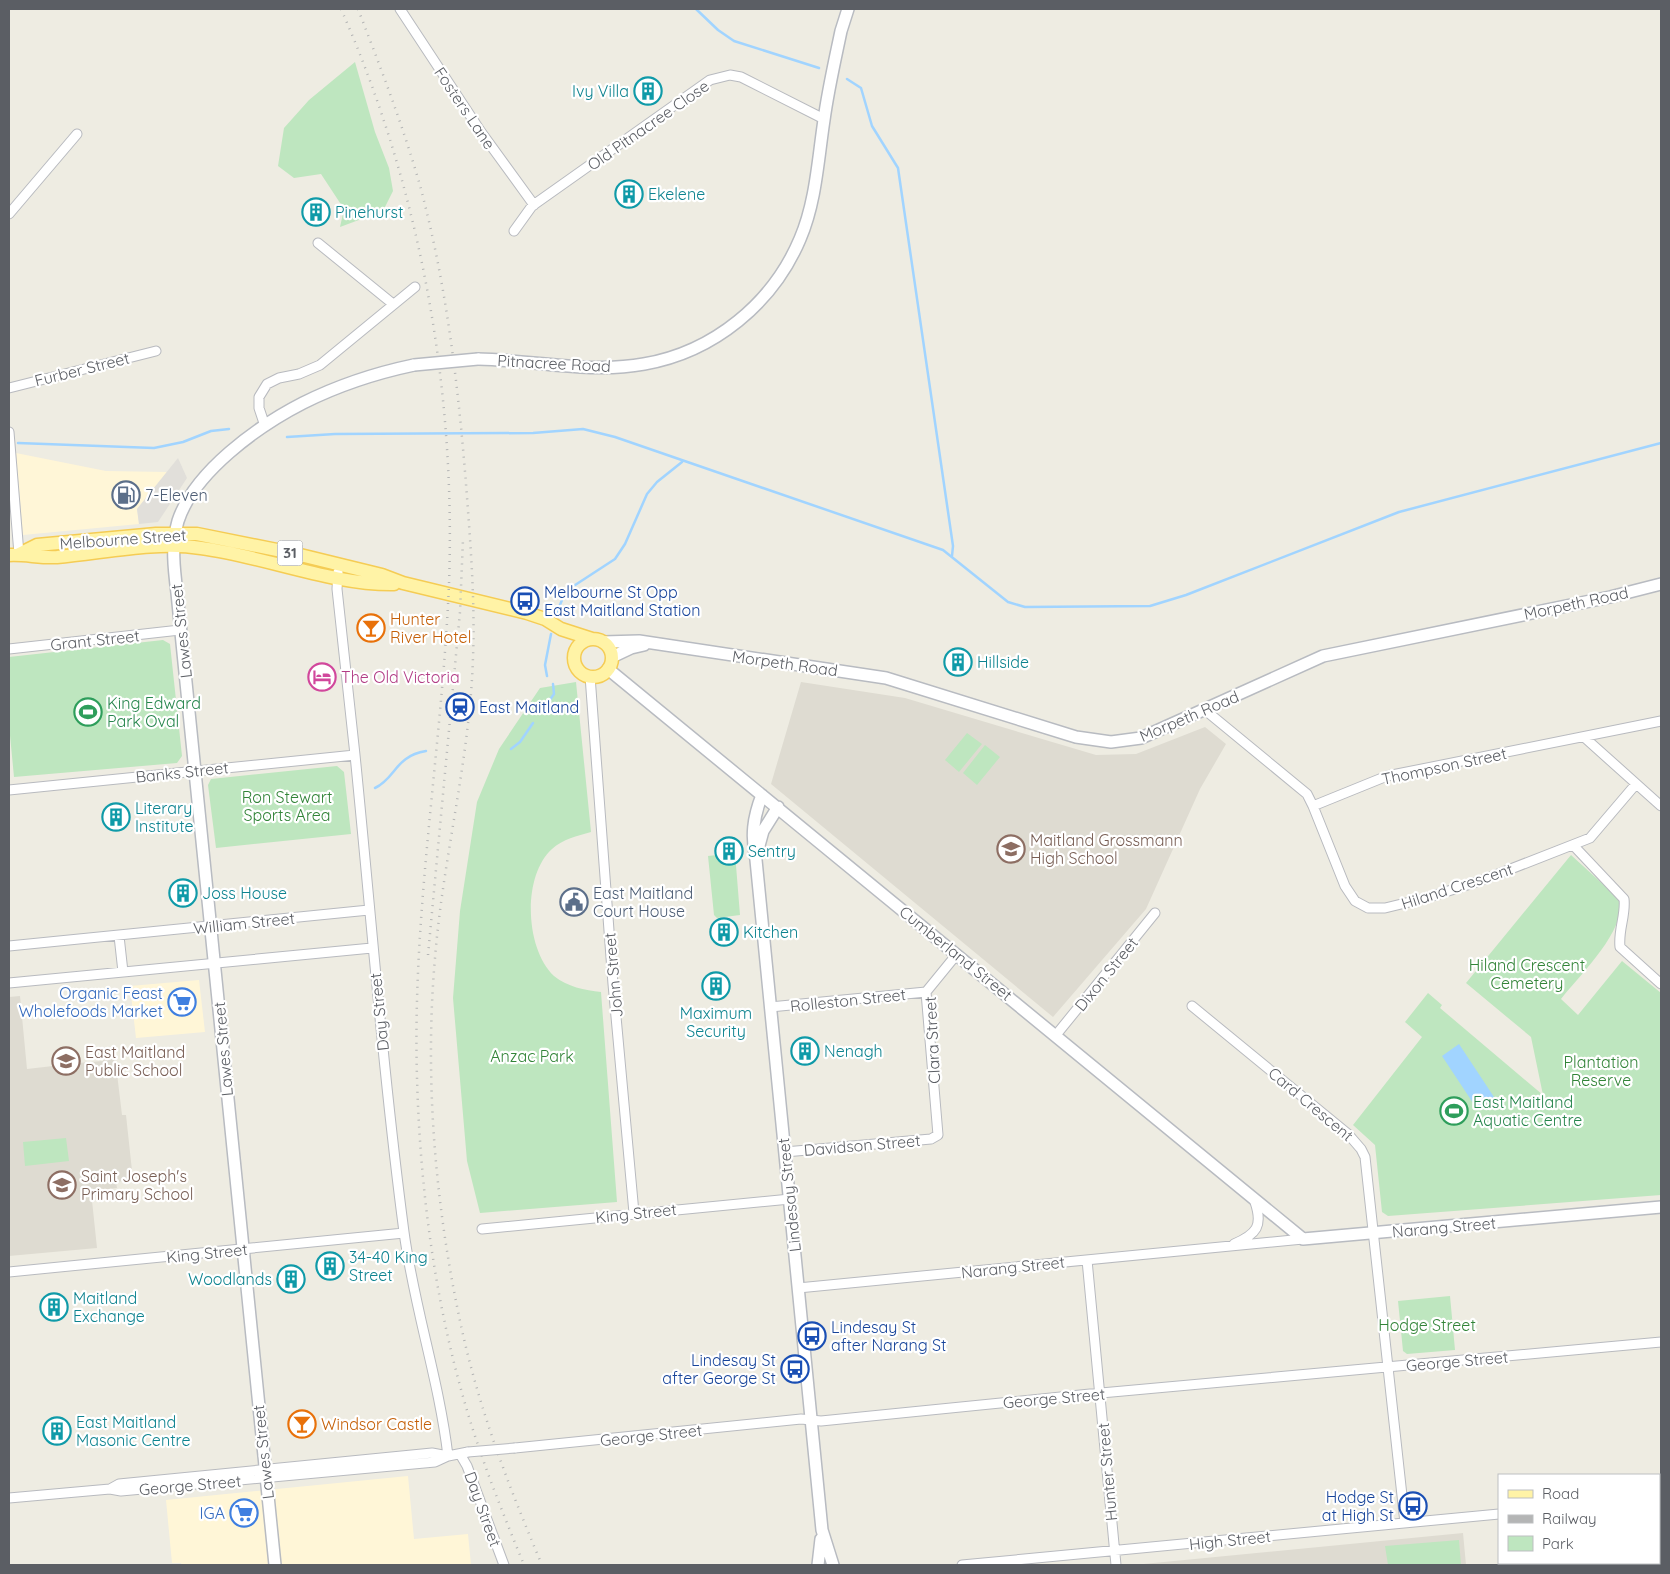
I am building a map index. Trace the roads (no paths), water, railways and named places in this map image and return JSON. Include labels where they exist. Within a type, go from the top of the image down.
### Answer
[{"type":"main road","name":"Pitnacree Road","points":[[175,533],[187,502],[206,476],[265,426],[303,403],[352,383],[414,365],[478,359],[606,368],[644,365],[673,358],[703,345],[732,327],[761,301],[784,271],[801,238],[811,202],[824,119],[841,31],[848,9]]},
{"type":"main road","name":"Lawes Street","points":[[175,533],[174,546],[180,630],[275,1565]]},
{"type":"main road","name":"Melbourne Street","points":[[14,555],[37,545],[175,533],[197,534],[239,541],[338,571]]},
{"type":"main road","name":"Melbourne Street","points":[[14,555],[37,558],[174,546],[222,551],[338,571],[382,575],[403,583],[528,613],[545,619],[561,629],[597,640]]},
{"type":"main road","name":"Morpeth Road","points":[[597,640],[626,640],[886,678],[1076,737],[1112,742],[1141,738],[1323,656],[1601,599],[1661,584]]},
{"type":"main road","points":[[561,629],[570,643],[579,670],[590,676]]},
{"type":"main road","points":[[574,659],[580,644],[597,640],[609,648],[610,663]]},
{"type":"main road","name":"Morpeth Road","points":[[610,663],[631,648],[654,644]]},
{"type":"main road","name":"31","points":[[590,676],[600,675],[610,663]]},
{"type":"main road","name":"Cumberland Street","points":[[610,663],[762,795],[1056,1035],[1255,1202],[1303,1239]]},
{"type":"main road","name":"Lindesay Street","points":[[762,795],[752,828],[822,1530],[833,1565]]},
{"type":"main road","name":"Lindesay Street","points":[[756,860],[763,831],[778,808]]},
{"type":"main road","name":"Narang Street","points":[[1303,1239],[1661,1207]]},
{"type":"main road","name":"Lindesay Street","points":[[818,1565],[822,1530]]},
{"type":"street","name":"Fosters Lane","points":[[400,9],[481,132],[534,205]]},
{"type":"street","name":"Old Pitnacree Close","points":[[514,231],[534,205],[710,80],[719,76],[741,77],[824,119]]},
{"type":"street","points":[[10,208],[77,134]]},
{"type":"street","points":[[318,242],[393,304]]},
{"type":"street","points":[[265,426],[259,408],[259,397],[267,384],[279,378],[300,374],[320,365],[415,287]]},
{"type":"street","name":"Furber Street","points":[[9,388],[156,351]]},
{"type":"street","points":[[9,432],[14,555]]},
{"type":"street","name":"Day Street","points":[[338,571],[338,598],[355,755],[372,948],[404,1233],[440,1402],[448,1456]]},
{"type":"street","name":"Grant Street","points":[[9,649],[180,630]]},
{"type":"street","name":"John Street","points":[[590,676],[612,972],[634,1213]]},
{"type":"street","points":[[1205,710],[1306,794],[1313,806]]},
{"type":"street","name":"Thompson Street","points":[[1313,806],[1386,776],[1661,721]]},
{"type":"street","points":[[1584,737],[1661,806]]},
{"type":"street","name":"Banks Street","points":[[9,790],[355,755]]},
{"type":"street","name":"Hiland Crescent","points":[[1313,806],[1345,886],[1355,901],[1368,908],[1385,908],[1426,898],[1480,881],[1590,838],[1636,784]]},
{"type":"street","points":[[1573,845],[1624,899],[1625,910],[1619,937],[1620,947],[1661,984]]},
{"type":"street","name":"William Street","points":[[9,946],[369,910]]},
{"type":"street","name":"Dixon Street","points":[[1056,1035],[1155,913]]},
{"type":"street","points":[[119,936],[123,972]]},
{"type":"street","points":[[11,981],[215,964],[372,948]]},
{"type":"street","name":"Clara Street","points":[[938,1135],[926,992],[957,954]]},
{"type":"street","name":"Rolleston Street","points":[[770,1007],[926,992]]},
{"type":"street","name":"Card Crescent","points":[[1192,1006],[1355,1141],[1361,1149],[1368,1166],[1375,1233]]},
{"type":"street","name":"Davidson Street","points":[[785,1152],[931,1139],[938,1135]]},
{"type":"street","name":"King Street","points":[[482,1229],[790,1199]]},
{"type":"street","name":"Narang Street","points":[[1227,1247],[1248,1238],[1255,1231],[1259,1218],[1255,1202]]},
{"type":"street","name":"King Street","points":[[9,1272],[404,1233]]},
{"type":"street","points":[[1375,1233],[1404,1523]]},
{"type":"street","name":"Narang Street","points":[[798,1288],[1303,1239]]},
{"type":"street","name":"Hunter Street","points":[[1087,1260],[1116,1565]]},
{"type":"street","name":"George Street","points":[[9,1498],[110,1489],[121,1491],[265,1474],[435,1462],[448,1456],[464,1453],[800,1419],[821,1421],[1100,1393],[1661,1342]]},
{"type":"street","name":"Day Street","points":[[464,1453],[467,1466],[504,1565]]},
{"type":"street","name":"High Street","points":[[962,1565],[1498,1514]]},
{"type":"water","points":[[1459,1044],[1494,1097],[1477,1109],[1442,1056]]},
{"type":"waterway","points":[[696,9],[718,30],[734,41],[819,68]]},
{"type":"waterway","points":[[847,79],[861,88],[872,126],[898,168],[953,546],[952,556]]},
{"type":"waterway","points":[[18,443],[154,448],[183,442],[211,431],[229,429]]},
{"type":"waterway","points":[[287,437],[335,434],[533,433],[583,429],[615,437],[943,550],[1008,602],[1025,607],[1150,606],[1186,595],[1399,512],[1661,443]]},
{"type":"waterway","points":[[556,615],[564,595],[569,589],[615,559],[625,544],[647,494],[657,482],[682,462]]},
{"type":"waterway","points":[[547,676],[545,665],[551,634]]},
{"type":"waterway","points":[[542,711],[554,694],[553,684]]},
{"type":"waterway","points":[[511,749],[520,742],[533,723]]},
{"type":"waterway","points":[[375,788],[382,784],[408,757],[426,751]]},
{"type":"railway","points":[[341,9],[369,77],[392,147],[412,218],[427,290],[439,363],[450,510],[449,584],[419,954],[417,1078],[421,1159],[430,1240],[453,1361],[477,1442],[524,1565]]},
{"type":"railway","points":[[358,9],[412,160],[429,221],[451,338],[464,458],[470,537],[473,617],[471,695],[462,770],[439,920],[432,1005],[432,1101],[440,1197],[454,1292],[479,1397],[498,1454],[542,1565]]},
{"type":"railway","points":[[428,955],[460,612],[463,539]]},
{"type":"place","name":"Ivy Villa","points":[[648,91]]},
{"type":"place","name":"Ekelene","points":[[629,194]]},
{"type":"place","name":"Pinehurst","points":[[316,212]]},
{"type":"place","name":"7-Eleven","points":[[126,495]]},
{"type":"place","name":"Melbourne St Opp East Maitland Station","points":[[525,601]]},
{"type":"place","name":"Hunter River Hotel","points":[[371,628]]},
{"type":"place","name":"Hillside","points":[[958,662]]},
{"type":"place","name":"The Old Victoria","points":[[322,677]]},
{"type":"place","name":"East Maitland","points":[[460,707]]},
{"type":"place","name":"King Edward Park Oval","points":[[88,712]]},
{"type":"place","name":"Literary Institute","points":[[116,817]]},
{"type":"place","name":"Maitland Grossmann High School","points":[[1011,849]]},
{"type":"place","name":"Sentry","points":[[729,851]]},
{"type":"place","name":"Joss House","points":[[183,893]]},
{"type":"place","name":"East Maitland Court House","points":[[574,902]]},
{"type":"place","name":"Kitchen","points":[[724,932]]},
{"type":"place","name":"Maximum Security","points":[[716,986]]},
{"type":"place","name":"Organic Feast Wholefoods Market","points":[[182,1002]]},
{"type":"place","name":"Nenagh","points":[[805,1051]]},
{"type":"place","name":"East Maitland Public School","points":[[66,1061]]},
{"type":"place","name":"East Maitland Aquatic Centre","points":[[1454,1111]]},
{"type":"place","name":"Saint Joseph's Primary School","points":[[62,1185]]},
{"type":"place","name":"34-40 King Street","points":[[330,1266]]},
{"type":"place","name":"Woodlands","points":[[291,1279]]},
{"type":"place","name":"Maitland Exchange","points":[[54,1307]]},
{"type":"place","name":"Lindesay St after Narang St","points":[[812,1336]]},
{"type":"place","name":"Lindesay St after George St","points":[[795,1369]]},
{"type":"place","name":"Windsor Castle","points":[[302,1424]]},
{"type":"place","name":"East Maitland Masonic Centre","points":[[57,1431]]},
{"type":"place","name":"Hodge St at High St","points":[[1413,1506]]},
{"type":"place","name":"IGA","points":[[244,1513]]},
{"type":"park label","name":"Ron Stewart Sports Area","points":[[287,806]]},
{"type":"park label","name":"Hiland Crescent Cemetery","points":[[1527,974]]},
{"type":"park label","name":"Anzac Park","points":[[532,1056]]},
{"type":"park label","name":"Plantation Reserve","points":[[1601,1071]]},
{"type":"park label","name":"Hodge Street","points":[[1427,1325]]}]
